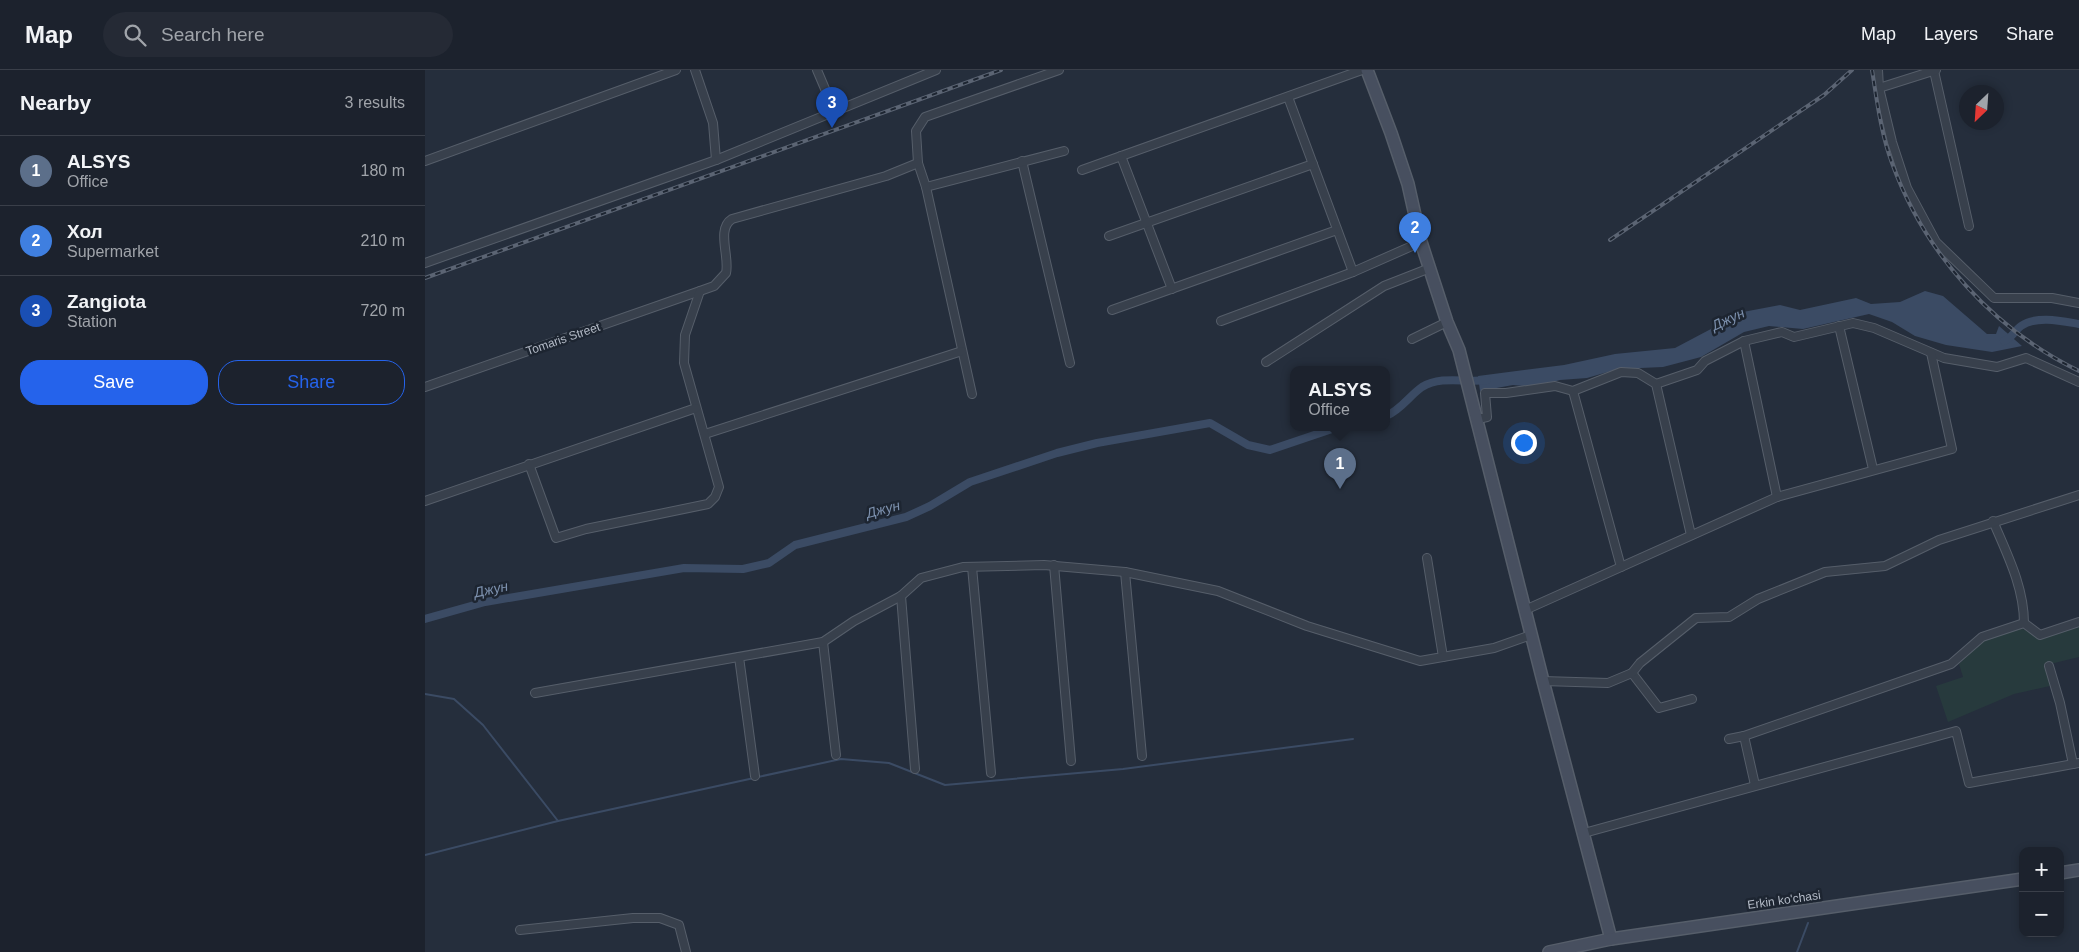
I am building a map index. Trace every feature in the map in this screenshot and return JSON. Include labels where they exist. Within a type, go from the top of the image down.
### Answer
[{"type":"main road","points":[[1367,70],[1408,184],[1421,242],[1447,322],[1459,350],[1611,939]]},
{"type":"main road","points":[[2064,872],[2079,870]]},
{"type":"main road","name":"Erkin ko'chasi","points":[[1549,952],[1611,939],[2019,879]]},
{"type":"street","points":[[425,161],[676,70]]},
{"type":"street","points":[[695,70],[713,123],[715,160]]},
{"type":"street","points":[[817,70],[834,110]]},
{"type":"street","points":[[425,263],[715,160],[936,70]]},
{"type":"street","points":[[972,394],[926,187],[918,163],[915,131],[925,117],[1059,70]]},
{"type":"street","points":[[1082,170],[1362,70]]},
{"type":"street","points":[[1878,70],[1879,88],[1892,142],[1907,188],[1936,242],[1994,298],[2052,298],[2079,303]]},
{"type":"street","points":[[1879,88],[1935,70],[1969,226]]},
{"type":"street","points":[[1288,97],[1353,272]]},
{"type":"street","points":[[926,187],[1064,151]]},
{"type":"street","points":[[1121,156],[1172,289]]},
{"type":"street","points":[[1021,161],[1071,362]]},
{"type":"street","name":"Tomaris Street","points":[[425,387],[715,286],[726,273],[725,228],[732,218],[886,176],[918,163]]},
{"type":"street","points":[[1109,236],[1313,164]]},
{"type":"street","points":[[1112,310],[1337,230]]},
{"type":"street","points":[[1221,321],[1353,272],[1421,242]]},
{"type":"street","points":[[1266,362],[1384,286],[1430,268]]},
{"type":"street","points":[[529,464],[556,538],[586,529],[708,504],[715,497],[719,487],[684,363],[685,335],[700,291]]},
{"type":"street","points":[[1412,339],[1447,322]]},
{"type":"street","points":[[1655,384],[1697,370],[1705,361],[1744,341],[1781,332],[1794,337],[1853,323],[1874,328],[1944,358],[1997,367],[2027,358],[2079,382]]},
{"type":"street","points":[[1839,326],[1873,469]]},
{"type":"street","points":[[1744,341],[1777,497]]},
{"type":"street","points":[[705,434],[961,351]]},
{"type":"street","points":[[1525,610],[1777,497],[1951,449],[1931,353]]},
{"type":"street","points":[[1478,419],[1487,417],[1485,393],[1506,393],[1555,386],[1573,390],[1621,372],[1638,373],[1655,384],[1691,535]]},
{"type":"street","points":[[1573,390],[1621,567]]},
{"type":"street","points":[[425,501],[696,408]]},
{"type":"street","points":[[1543,681],[1608,683],[1632,673],[1640,663],[1696,618],[1729,617],[1759,599],[1825,572],[1885,566],[1939,540],[1993,521],[2079,495]]},
{"type":"street","points":[[1993,521],[2024,606],[2024,623]]},
{"type":"street","points":[[1427,558],[1443,657]]},
{"type":"street","points":[[535,693],[823,642],[854,621],[901,596],[921,578],[972,567],[1054,565],[1125,572],[1218,591],[1307,626],[1420,661],[1494,648],[1531,635]]},
{"type":"street","points":[[1054,565],[1071,761]]},
{"type":"street","points":[[972,567],[991,773]]},
{"type":"street","points":[[1125,572],[1142,756]]},
{"type":"street","points":[[901,596],[915,769]]},
{"type":"street","points":[[2024,623],[2040,635],[2079,622]]},
{"type":"street","points":[[1729,740],[1951,664],[1982,637],[2024,623]]},
{"type":"street","points":[[823,642],[836,755]]},
{"type":"street","points":[[739,657],[755,776]]},
{"type":"street","points":[[1584,833],[1956,731],[1969,783],[2076,764],[2049,666]]},
{"type":"street","points":[[1632,673],[1659,708],[1692,699]]},
{"type":"street","points":[[1744,736],[1755,785]]},
{"type":"street","points":[[520,930],[633,918],[661,918],[679,925],[686,952]]},
{"type":"shaded area","points":[[2079,626],[2079,657],[2046,665],[2050,686],[2014,694],[1948,722],[1936,686],[1963,677],[1959,664],[1986,638],[2021,628],[2042,639]]},
{"type":"water","points":[[1925,291],[1943,296],[1987,334],[1996,334],[1999,326],[2022,346],[1992,352],[1946,345],[1915,336],[1892,322],[1869,314],[1803,329],[1769,326],[1744,332],[1701,357],[1663,367],[1618,369],[1587,378],[1560,380],[1534,387],[1513,385],[1480,391],[1478,376],[1564,365],[1615,354],[1675,348],[1743,312],[1780,305],[1800,310],[1856,298],[1871,304],[1900,302]]},
{"type":"waterway","name":"Джун","points":[[2004,341],[2021,326],[2034,321],[2050,320],[2079,324]]},
{"type":"waterway","name":"Джун","points":[[1390,414],[1422,387],[1430,383],[1446,380],[1487,380]]},
{"type":"waterway","name":"Джун","points":[[425,619],[485,602],[684,568],[743,569],[769,563],[795,545],[906,517],[930,506],[970,482],[1057,453],[1097,443],[1210,423],[1248,445],[1270,450],[1326,431]]},
{"type":"waterway","points":[[425,694],[454,699],[483,725],[558,821]]},
{"type":"waterway","points":[[758,777],[841,759],[889,763],[945,785],[1123,769],[1353,739]]},
{"type":"waterway","points":[[425,855],[558,821],[754,778]]},
{"type":"waterway","points":[[1797,952],[1808,923]]},
{"type":"railway","points":[[425,278],[1001,70]]},
{"type":"railway","points":[[1610,240],[1824,95],[1852,70]]},
{"type":"railway","points":[[1872,70],[1882,129],[1892,163],[1906,196],[1923,228],[1943,258],[1991,311],[2018,334],[2048,354],[2079,371]]},
{"type":"place","name":"Zangiota","points":[[832,128]]},
{"type":"place","name":"Хол","points":[[1415,253]]},
{"type":"place","name":"ALSYS","points":[[1340,489]]}]
